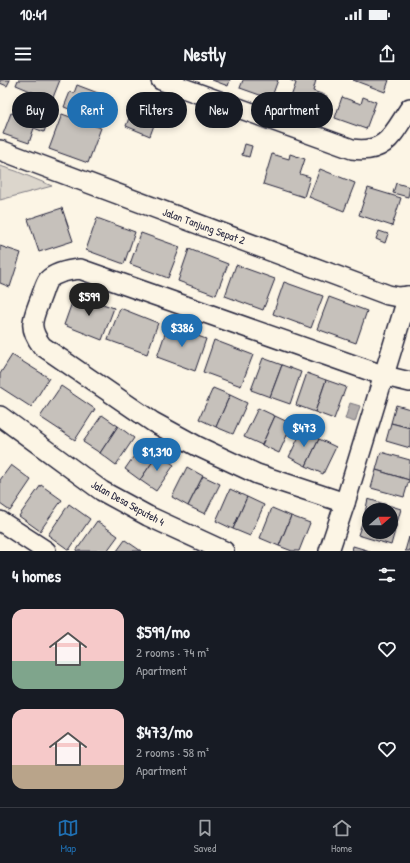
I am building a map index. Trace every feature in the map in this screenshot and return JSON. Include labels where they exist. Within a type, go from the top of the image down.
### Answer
[{"type":"street","points":[[161,80],[352,149],[362,151],[380,147],[387,142],[410,108]]},
{"type":"street","name":"Jalan Tanjung Sepat 2","points":[[0,150],[388,295],[409,296]]},
{"type":"street","points":[[345,503],[257,474],[197,446],[153,422],[42,346],[36,338],[32,321],[48,280],[58,273],[80,269],[385,376],[410,382]]},
{"type":"street","points":[[329,551],[409,296]]},
{"type":"street","name":"Jalan Desa Seputeh 4","points":[[3,419],[102,491],[148,516],[224,551]]},
{"type":"street","points":[[0,521],[46,551]]},
{"type":"shaded area","points":[[0,166],[16,171],[52,186],[0,200]]},
{"type":"shaded area","points":[[350,403],[360,406],[355,422],[345,419]]},
{"type":"building","points":[[0,80],[10,80],[7,86],[0,83]]},
{"type":"building","points":[[18,80],[60,80],[55,92],[33,92],[16,85]]},
{"type":"building","points":[[212,80],[230,80],[228,86]]},
{"type":"building","points":[[243,80],[278,80],[274,92],[251,92],[240,88]]},
{"type":"building","points":[[290,80],[316,80],[313,91],[316,92],[293,92],[296,83]]},
{"type":"building","points":[[353,80],[389,80],[385,92]]},
{"type":"building","points":[[77,85],[95,92],[74,92]]},
{"type":"building","points":[[342,97],[361,104],[363,97],[376,102],[366,129],[335,118]]},
{"type":"building","points":[[67,100],[67,108],[64,107]]},
{"type":"building","points":[[11,113],[12,128],[34,128],[29,143],[3,134]]},
{"type":"building","points":[[62,114],[67,116],[67,128],[101,128],[88,163],[49,149],[57,128],[59,128],[59,122]]},
{"type":"building","points":[[34,128],[45,128],[44,132]]},
{"type":"building","points":[[131,128],[153,128],[150,136]]},
{"type":"building","points":[[245,144],[252,146],[249,157],[242,155]]},
{"type":"building","points":[[272,154],[289,159],[290,154],[305,159],[300,174],[310,177],[304,197],[263,184]]},
{"type":"building","points":[[320,169],[355,183],[344,211],[309,197]]},
{"type":"building","points":[[396,183],[410,187],[408,197],[393,193]]},
{"type":"building","points":[[368,188],[401,198],[392,226],[359,215]]},
{"type":"building","points":[[62,208],[73,241],[39,252],[28,219]]},
{"type":"building","points":[[97,218],[135,232],[124,264],[86,250]]},
{"type":"building","points":[[379,231],[388,234],[385,243],[376,239]]},
{"type":"building","points":[[141,233],[180,247],[168,278],[130,264]]},
{"type":"building","points":[[0,246],[21,253],[10,287],[0,283]]},
{"type":"building","points":[[189,249],[228,264],[216,295],[178,281]]},
{"type":"building","points":[[236,265],[275,279],[263,310],[225,296]]},
{"type":"building","points":[[284,282],[323,296],[311,328],[273,314]]},
{"type":"building","points":[[75,294],[114,308],[102,340],[64,325]]},
{"type":"building","points":[[329,297],[367,311],[356,343],[317,329]]},
{"type":"building","points":[[120,308],[158,323],[147,354],[108,340]]},
{"type":"building","points":[[168,325],[206,339],[195,371],[157,357]]},
{"type":"building","points":[[214,340],[253,355],[241,386],[203,372]]},
{"type":"building","points":[[12,355],[49,378],[31,407],[0,387],[0,374]]},
{"type":"building","points":[[263,358],[282,365],[270,397],[251,390]]},
{"type":"building","points":[[282,365],[301,372],[290,404],[270,397]]},
{"type":"building","points":[[307,373],[326,380],[315,412],[296,405]]},
{"type":"building","points":[[326,380],[346,387],[334,419],[315,412]]},
{"type":"building","points":[[61,386],[95,409],[75,440],[40,417]]},
{"type":"building","points":[[213,388],[230,395],[216,427],[199,419]]},
{"type":"building","points":[[230,395],[247,403],[233,434],[216,427]]},
{"type":"building","points":[[396,405],[410,409],[410,428],[391,423]]},
{"type":"building","points":[[258,408],[275,416],[262,445],[244,437]]},
{"type":"building","points":[[102,415],[118,426],[100,453],[83,442]]},
{"type":"building","points":[[275,416],[292,424],[279,453],[262,445]]},
{"type":"building","points":[[391,423],[410,428],[410,448],[386,441]]},
{"type":"building","points":[[118,426],[134,438],[116,465],[100,453]]},
{"type":"building","points":[[302,430],[319,439],[306,466],[289,457]]},
{"type":"building","points":[[319,439],[336,447],[323,474],[306,466]]},
{"type":"building","points":[[143,443],[158,454],[140,480],[125,469]]},
{"type":"building","points":[[381,452],[410,460],[409,480],[376,470]]},
{"type":"building","points":[[158,454],[174,465],[156,491],[140,480]]},
{"type":"building","points":[[11,465],[31,480],[10,511],[0,504],[0,480]]},
{"type":"building","points":[[187,467],[203,476],[188,506],[172,497]]},
{"type":"building","points":[[376,470],[409,480],[404,497],[371,488]]},
{"type":"building","points":[[203,476],[220,484],[205,514],[188,506]]},
{"type":"building","points":[[41,485],[62,500],[40,531],[19,516]]},
{"type":"building","points":[[230,489],[247,497],[233,529],[216,521]]},
{"type":"building","points":[[247,497],[264,505],[250,536],[233,529]]},
{"type":"building","points":[[368,499],[381,503],[367,503]]},
{"type":"building","points":[[69,504],[90,519],[69,550],[48,535]]},
{"type":"building","points":[[272,508],[291,516],[279,546],[260,538]]},
{"type":"building","points":[[398,508],[401,509],[398,520]]},
{"type":"building","points":[[291,516],[310,523],[299,551],[292,551],[279,546]]},
{"type":"building","points":[[97,521],[118,536],[107,551],[76,551]]},
{"type":"building","points":[[362,523],[362,536],[358,535]]},
{"type":"building","points":[[409,537],[410,551],[405,551]]},
{"type":"building","points":[[371,539],[393,539],[391,545]]},
{"type":"building","points":[[125,540],[141,551],[117,551]]},
{"type":"building","points":[[353,546],[370,551],[352,551]]}]
